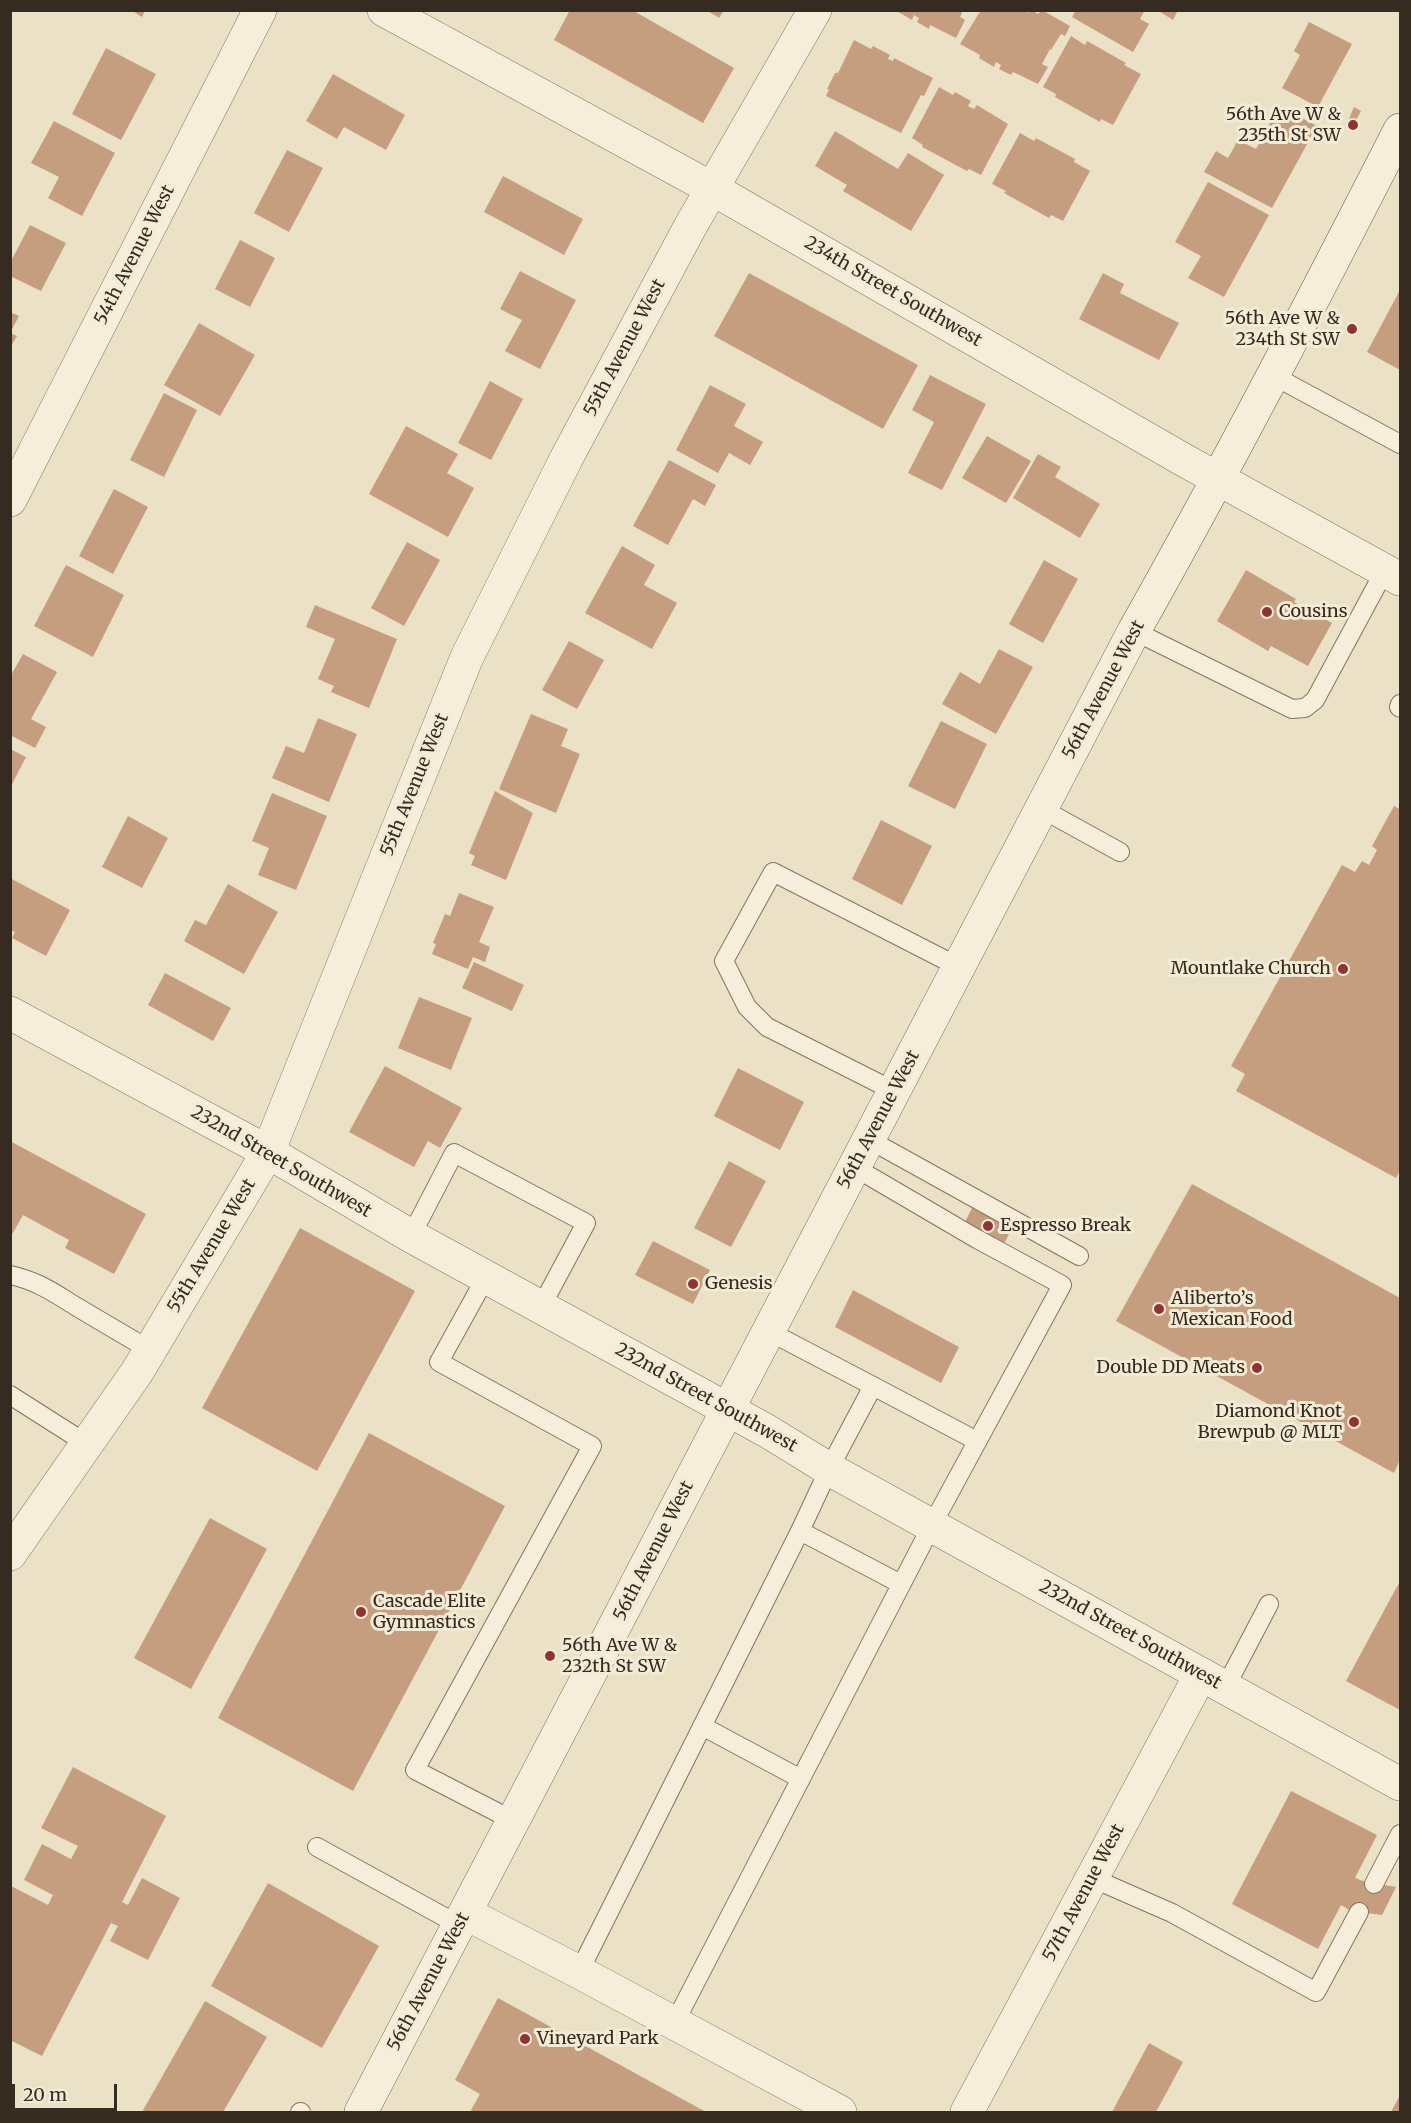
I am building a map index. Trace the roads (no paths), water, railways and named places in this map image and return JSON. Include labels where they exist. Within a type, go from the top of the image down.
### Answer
[{"type":"street","name":"54th Avenue West","points":[[10,500],[260,10]]},
{"type":"street","name":"234th Street Southwest","points":[[384,10],[711,188],[1219,479],[1393,575]]},
{"type":"street","name":"55th Avenue West","points":[[10,1554],[150,1350],[268,1152],[467,657],[566,459],[711,188],[815,10]]},
{"type":"street","name":"56th Avenue West","points":[[361,2112],[1134,631],[1274,376],[1401,130]]},
{"type":"street","name":"232nd Street Southwest","points":[[10,1013],[268,1152],[411,1236],[767,1431],[829,1469],[1401,1784]]},
{"type":"street","name":"57th Avenue West","points":[[967,2112],[1092,1878],[1213,1681]]},
{"type":"street","points":[[462,1919],[579,1972],[840,2112]]},
{"type":"lane","points":[[1274,376],[1401,444]]},
{"type":"lane","points":[[1134,631],[1292,709],[1305,708],[1315,700],[1393,575]]},
{"type":"lane","points":[[1041,809],[1120,852]]},
{"type":"lane","points":[[894,1091],[767,1026],[747,1007],[723,961],[772,872],[959,967]]},
{"type":"lane","points":[[411,1236],[454,1153],[586,1224],[541,1307]]},
{"type":"lane","points":[[861,1153],[1079,1256]]},
{"type":"lane","points":[[674,2024],[901,1584],[1062,1285],[977,1239],[861,1153]]},
{"type":"lane","points":[[10,1275],[27,1278],[47,1287],[74,1306],[150,1350]]},
{"type":"lane","points":[[486,1277],[439,1362],[592,1446],[416,1770],[514,1821]]},
{"type":"lane","points":[[768,1331],[977,1441]]},
{"type":"lane","points":[[579,1972],[829,1469],[873,1386]]},
{"type":"lane","points":[[10,1395],[87,1444]]},
{"type":"lane","points":[[800,1531],[901,1584]]},
{"type":"lane","points":[[1213,1681],[1269,1604]]},
{"type":"lane","points":[[702,1726],[801,1779]]},
{"type":"lane","points":[[1374,1884],[1401,1834]]},
{"type":"lane","points":[[317,1847],[462,1919]]},
{"type":"lane","points":[[1092,1878],[1172,1913],[1316,1992],[1359,1912]]},
{"type":"place","name":"56th Ave W & 235th St SW","points":[[1353,125]]},
{"type":"place","name":"56th Ave W & 234th St SW","points":[[1352,329]]},
{"type":"place","name":"Cousins","points":[[1267,612]]},
{"type":"place","name":"Mountlake Church","points":[[1343,969]]},
{"type":"place","name":"Espresso Break","points":[[988,1226]]},
{"type":"place","name":"Genesis","points":[[693,1284]]},
{"type":"place","name":"Aliberto’s Mexican Food","points":[[1159,1309]]},
{"type":"place","name":"Double DD Meats","points":[[1257,1368]]},
{"type":"place","name":"Diamond Knot Brewpub @ MLT","points":[[1354,1422]]},
{"type":"place","name":"Cascade Elite Gymnastics","points":[[361,1612]]},
{"type":"place","name":"56th Ave W & 232th St SW","points":[[550,1656]]},
{"type":"place","name":"Vineyard Park","points":[[525,2039]]}]
